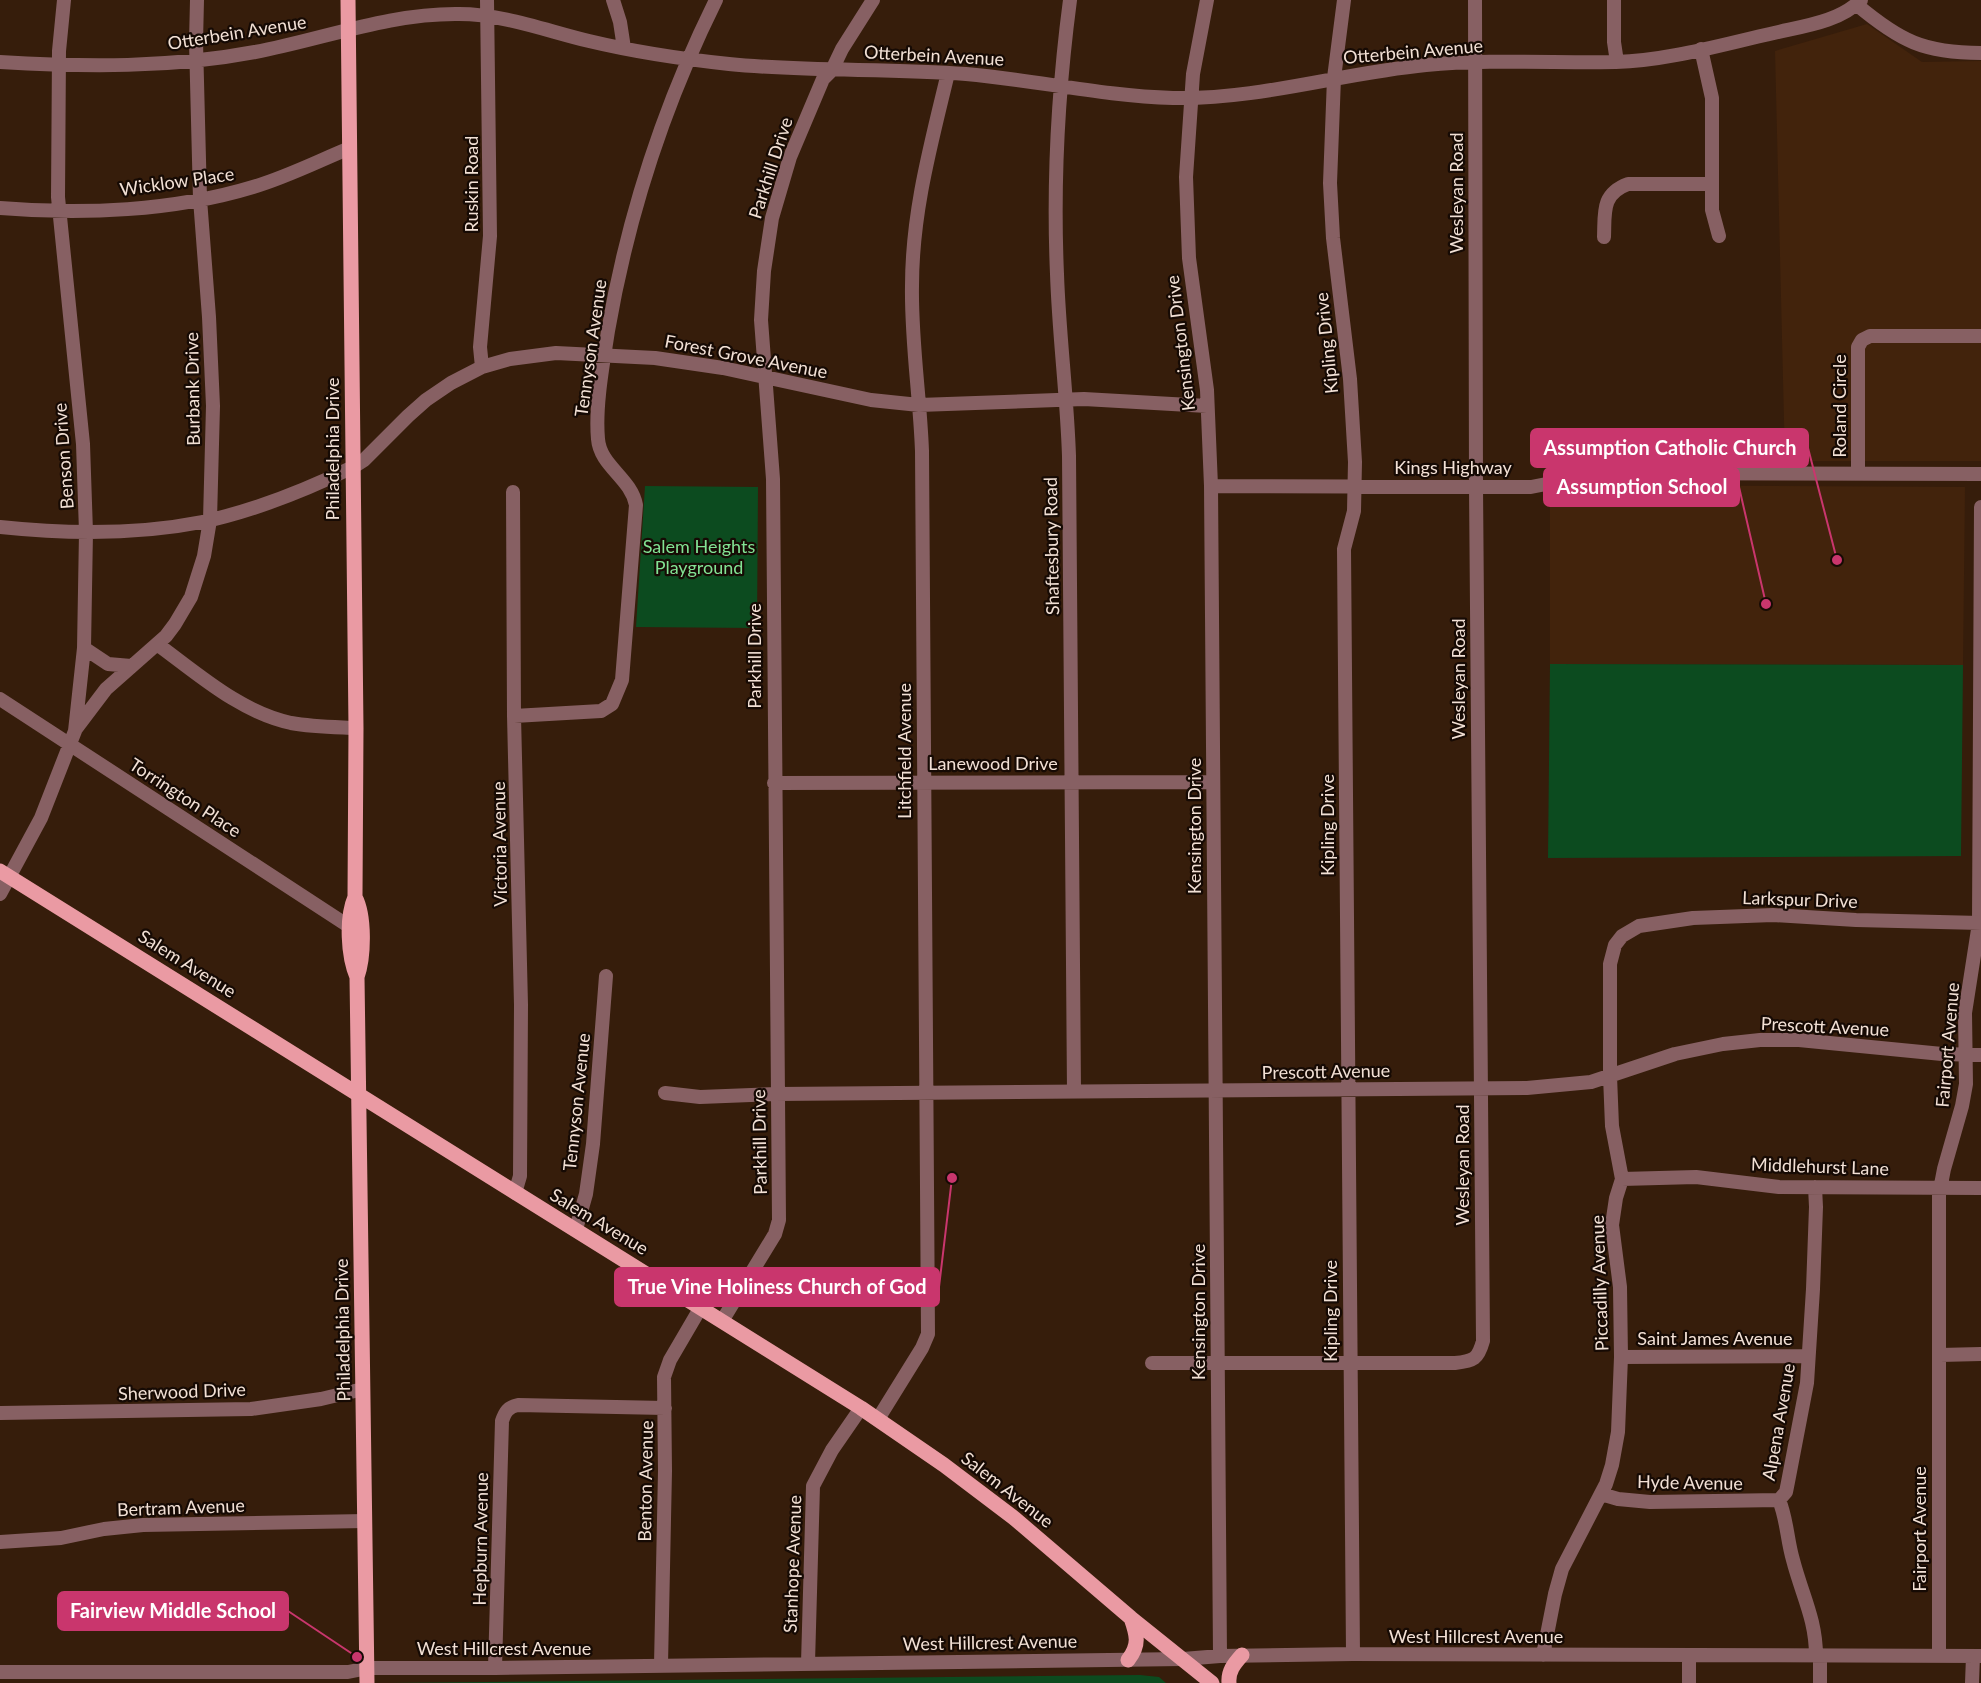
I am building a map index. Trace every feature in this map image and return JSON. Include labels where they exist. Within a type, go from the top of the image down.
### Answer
[{"type":"main road","name":"Philadelphia Drive","points":[[348,0],[356,728],[356,897],[350,909],[350,927],[352,964],[357,976],[368,1675]]},
{"type":"main road","name":"Salem Avenue","points":[[4,874],[878,1419],[1014,1518],[1131,1618],[1212,1683]]},
{"type":"main road","name":"Philadelphia Drive","points":[[356,897],[362,909],[362,965],[357,976]]},
{"type":"main road","points":[[1128,1660],[1137,1645],[1136,1631],[1131,1618]]},
{"type":"main road","points":[[1229,1683],[1229,1672],[1242,1655]]},
{"type":"street","name":"Benson Drive","points":[[0,894],[4,874],[40,818],[72,738],[84,648],[86,532],[83,444],[59,211],[59,65],[64,0]]},
{"type":"street","name":"Burbank Drive","points":[[72,738],[96,701],[175,624],[195,588],[204,556],[210,520],[213,406],[200,199],[196,59],[197,0]]},
{"type":"street","name":"Ruskin Road","points":[[482,367],[480,347],[490,236],[487,0]]},
{"type":"street","points":[[613,0],[620,22],[624,48]]},
{"type":"street","name":"Tennyson Avenue","points":[[514,716],[601,711],[612,704],[622,680],[636,505],[631,490],[605,459],[599,444],[600,393],[604,354],[630,224],[656,140],[688,58],[716,0]]},
{"type":"street","name":"Parkhill Drive","points":[[722,1321],[778,1227],[773,479],[761,301],[766,253],[779,190],[801,128],[823,79],[832,70],[842,49],[873,0]]},
{"type":"street","name":"Shaftesbury Road","points":[[1070,0],[1061,86],[1056,170],[1057,274],[1067,399],[1074,1092]]},
{"type":"street","name":"Kensington Drive","points":[[1207,0],[1191,97],[1186,177],[1187,233],[1207,406],[1211,486],[1220,1656]]},
{"type":"street","name":"Kipling Drive","points":[[1344,0],[1334,78],[1331,213],[1350,379],[1355,487],[1354,511],[1344,549],[1353,1654]]},
{"type":"street","name":"Wesleyan Road","points":[[1349,1362],[1467,1362],[1477,1357],[1483,1341],[1476,486],[1475,0]]},
{"type":"street","points":[[1614,0],[1614,42],[1617,62]]},
{"type":"street","name":"Otterbein Avenue","points":[[0,62],[116,66],[196,59],[250,53],[414,15],[467,14],[487,16],[624,48],[732,64],[832,70],[948,73],[1131,95],[1191,97],[1259,92],[1334,78],[1428,65],[1617,62],[1701,49],[1818,23],[1839,15],[1859,3]]},
{"type":"street","points":[[1859,3],[1885,28],[1913,43],[1941,51],[1981,53]]},
{"type":"street","points":[[1701,49],[1712,98],[1711,184],[1713,219],[1719,236]]},
{"type":"street","name":"Litchfield Avenue","points":[[878,1419],[927,1337],[922,451],[912,316],[914,240],[924,168],[948,73]]},
{"type":"street","name":"Wicklow Place","points":[[0,208],[59,211],[130,208],[200,199],[272,181],[350,148]]},
{"type":"street","points":[[1604,237],[1605,205],[1613,192],[1622,186],[1628,184],[1711,184]]},
{"type":"street","name":"Roland Circle","points":[[1858,473],[1858,347],[1862,340],[1870,336],[1981,336]]},
{"type":"street","name":"Forest Grove Avenue","points":[[0,526],[86,532],[141,529],[210,520],[267,503],[353,467],[364,460],[426,400],[451,383],[482,367],[532,355],[567,353],[655,358],[723,368],[872,400],[919,405],[1067,399],[1207,406]]},
{"type":"street","name":"Kings Highway","points":[[1211,486],[1538,486],[1602,473],[1981,474]]},
{"type":"street","name":"Victoria Avenue","points":[[513,492],[514,716],[521,1005],[520,1176],[515,1193]]},
{"type":"street","name":"Fairport Avenue","points":[[1939,1656],[1939,1213],[1944,1169],[1962,1106],[1966,1077],[1965,1013],[1980,923],[1981,507]]},
{"type":"street","points":[[157,644],[231,697],[260,712],[300,724],[356,728]]},
{"type":"street","points":[[84,648],[108,664],[131,666]]},
{"type":"street","name":"Torrington Place","points":[[0,699],[72,738],[350,927]]},
{"type":"street","name":"Lanewood Drive","points":[[774,783],[1213,782]]},
{"type":"street","name":"Larkspur Drive","points":[[1621,937],[1633,928],[1645,924],[1735,915],[1980,923]]},
{"type":"street","name":"Piccadilly Avenue","points":[[1543,1655],[1562,1569],[1601,1494],[1612,1465],[1618,1432],[1621,1357],[1620,1287],[1612,1225],[1616,1198],[1622,1179],[1612,1126],[1610,964],[1612,951],[1621,937]]},
{"type":"street","name":"Tennyson Avenue","points":[[576,1230],[586,1194],[592,1144],[606,975]]},
{"type":"street","name":"Prescott Avenue","points":[[665,1093],[700,1097],[777,1094],[1527,1088],[1577,1084],[1691,1050],[1760,1040],[1799,1040],[1981,1055]]},
{"type":"street","name":"Middlehurst Lane","points":[[1622,1179],[1696,1177],[1779,1187],[1981,1188]]},
{"type":"street","name":"Alpena Avenue","points":[[1815,1187],[1816,1216],[1807,1383],[1786,1492],[1779,1500],[1784,1513],[1793,1563],[1812,1619],[1820,1683]]},
{"type":"street","name":"Benton Avenue","points":[[661,1665],[664,1377],[669,1360],[700,1307]]},
{"type":"street","points":[[1940,1354],[1981,1354]]},
{"type":"street","name":"Saint James Avenue","points":[[1621,1357],[1808,1356]]},
{"type":"street","points":[[1152,1363],[1349,1362]]},
{"type":"street","name":"Sherwood Drive","points":[[0,1413],[251,1409],[321,1399],[363,1389]]},
{"type":"street","name":"Hepburn Avenue","points":[[495,1668],[502,1421],[505,1412],[510,1407],[518,1405],[664,1408]]},
{"type":"street","name":"Stanhope Avenue","points":[[808,1664],[813,1486],[832,1449],[861,1408]]},
{"type":"street","name":"Hyde Avenue","points":[[1601,1494],[1618,1499],[1650,1502],[1779,1500]]},
{"type":"street","name":"Bertram Avenue","points":[[0,1542],[61,1538],[104,1529],[143,1525],[365,1521]]},
{"type":"street","name":"West Hillcrest Avenue","points":[[0,1672],[348,1672],[368,1675],[495,1668],[1128,1660],[1242,1655],[1353,1654],[1977,1656]]},
{"type":"street","points":[[1689,1656],[1689,1683]]},
{"type":"street","points":[[1972,1683],[1977,1656]]},
{"type":"shaded area","points":[[1867,24],[1922,62],[1981,61],[1981,461],[1785,461],[1775,51]]},
{"type":"shaded area","points":[[1602,485],[1965,487],[1963,665],[1550,664],[1550,498]]},
{"type":"green space","name":"Salem Heights Playground","points":[[645,486],[758,487],[757,628],[636,627]]},
{"type":"green space","points":[[1550,664],[1963,665],[1961,856],[1548,858]]},
{"type":"green space","points":[[1140,1675],[1159,1677],[1166,1683],[389,1683]]},
{"type":"place","name":"Assumption Catholic Church","points":[[1837,560]]},
{"type":"place","name":"Assumption School","points":[[1766,604]]},
{"type":"place","name":"True Vine Holiness Church of God","points":[[952,1178]]},
{"type":"place","name":"Fairview Middle School","points":[[357,1657]]}]
